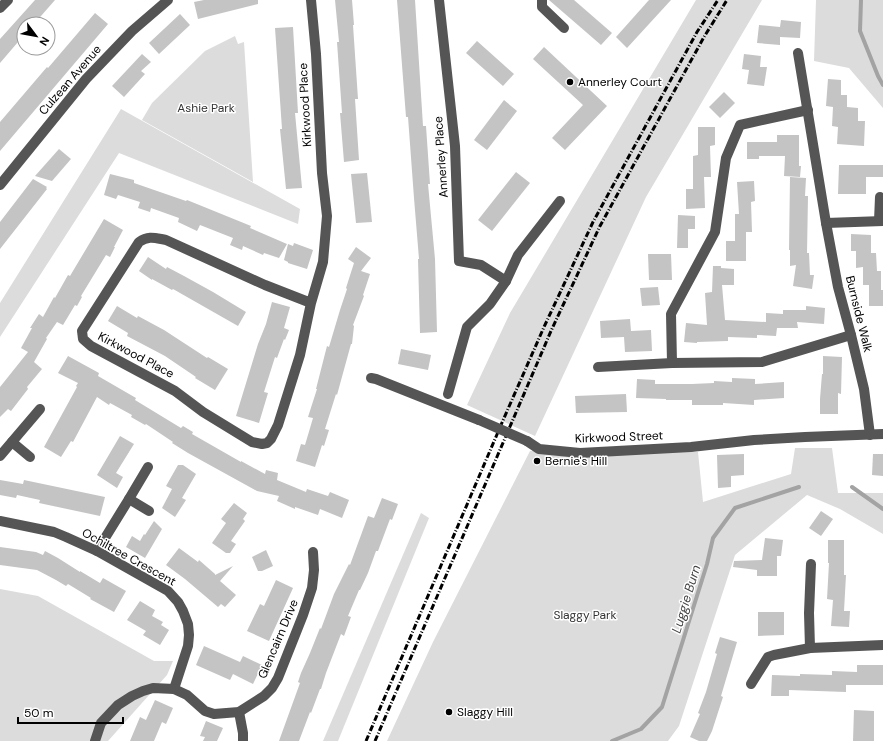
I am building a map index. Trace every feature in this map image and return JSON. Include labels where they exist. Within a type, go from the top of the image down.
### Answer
[{"type":"street","points":[[0,8],[8,0]]},
{"type":"street","name":"Culzean Avenue","points":[[0,185],[86,79],[132,32],[168,0]]},
{"type":"street","name":"Kirkwood Place","points":[[311,0],[316,54],[322,173],[327,216],[323,262],[311,303],[300,355],[278,425],[272,439],[267,443],[262,444],[252,442],[203,412],[175,391],[91,346],[83,339],[82,331],[139,242],[145,238],[166,240],[265,285],[311,303]]},
{"type":"street","name":"Annerley Place","points":[[439,0],[455,146],[459,261],[482,265],[506,281]]},
{"type":"street","points":[[542,4],[564,28]]},
{"type":"street","name":"Burnside Walk","points":[[798,53],[826,223],[838,286],[852,335],[864,389],[870,435]]},
{"type":"street","points":[[672,364],[671,314],[716,232],[726,158],[740,125],[808,110]]},
{"type":"street","points":[[826,223],[881,221],[880,197]]},
{"type":"street","points":[[448,394],[467,327],[490,304],[506,281],[518,255],[560,201]]},
{"type":"street","points":[[598,368],[672,364],[762,362],[852,335]]},
{"type":"street","name":"Kirkwood Street","points":[[371,378],[527,440],[539,449],[580,453],[691,447],[769,439],[883,434]]},
{"type":"street","points":[[0,456],[40,409]]},
{"type":"street","points":[[12,442],[30,457]]},
{"type":"street","points":[[97,552],[148,467]]},
{"type":"street","points":[[129,499],[149,511]]},
{"type":"street","name":"Ochiltree Crescent","points":[[0,521],[54,532],[97,552],[168,591],[178,602],[188,624],[189,635],[188,646],[174,689]]},
{"type":"street","name":"Glencairn Drive","points":[[94,741],[101,723],[118,705],[132,696],[153,688],[174,689],[187,695],[205,711],[214,714],[240,712],[264,696],[272,688],[278,678],[303,615],[312,588],[314,570],[313,552]]},
{"type":"street","points":[[810,648],[809,613],[811,564]]},
{"type":"street","points":[[751,684],[768,657],[774,655],[810,648],[883,645]]},
{"type":"street","points":[[240,712],[243,741]]},
{"type":"green space","points":[[696,0],[762,0],[646,197],[535,436],[467,405],[510,313]]},
{"type":"green space","points":[[816,0],[883,0],[883,108],[849,68],[814,61]]},
{"type":"green space","name":"Ashie Park","points":[[235,36],[238,44],[244,42],[253,182],[142,120],[152,103],[205,51]]},
{"type":"green space","points":[[121,109],[300,209],[298,224],[119,153],[0,337],[0,303]]},
{"type":"green space","name":"Slaggy Park","points":[[795,448],[832,448],[838,493],[883,493],[883,534],[840,509],[807,495],[735,555],[679,726],[668,741],[387,741],[433,642],[530,451],[698,452],[703,502],[791,474]]},
{"type":"green space","points":[[421,513],[429,518],[338,741],[323,741]]},
{"type":"green space","points":[[0,589],[38,596],[154,661],[173,661],[167,675],[108,741],[0,741]]},
{"type":"building","points":[[35,0],[55,0],[41,16],[21,16]]},
{"type":"building","points":[[204,0],[258,0],[258,4],[198,19],[194,2]]},
{"type":"building","points":[[335,0],[352,0],[354,25],[358,99],[355,99],[359,160],[344,162],[337,42],[339,42]]},
{"type":"building","points":[[397,0],[415,0],[423,126],[426,126],[430,184],[428,184],[435,259],[437,332],[420,333],[419,259]]},
{"type":"building","points":[[549,0],[574,0],[612,33],[601,45]]},
{"type":"building","points":[[649,0],[671,0],[627,48],[616,37]]},
{"type":"building","points":[[95,13],[108,24],[0,151],[0,122]]},
{"type":"building","points":[[180,14],[190,25],[159,54],[149,43]]},
{"type":"building","points":[[781,20],[801,22],[800,38],[780,37],[780,45],[757,43],[759,25],[780,27]]},
{"type":"building","points":[[16,21],[16,44],[0,63],[0,39]]},
{"type":"building","points":[[293,27],[298,113],[295,113],[302,188],[286,189],[280,129],[282,129],[275,28]]},
{"type":"building","points":[[477,41],[514,74],[503,86],[466,53]]},
{"type":"building","name":"Annerley Court","points":[[544,47],[607,106],[565,150],[552,138],[583,105],[533,59]]},
{"type":"building","points":[[142,54],[151,62],[141,71],[145,74],[124,97],[112,86]]},
{"type":"building","points":[[744,54],[761,56],[760,67],[767,67],[764,86],[747,84],[749,70],[742,69]]},
{"type":"building","points":[[828,79],[841,80],[841,95],[847,95],[847,107],[858,108],[858,121],[865,121],[864,146],[837,144],[838,127],[832,126],[833,107],[826,106]]},
{"type":"building","points":[[724,92],[735,103],[720,118],[709,107]]},
{"type":"building","points":[[504,100],[517,111],[487,150],[474,140]]},
{"type":"building","points":[[698,127],[715,127],[715,145],[710,146],[711,177],[704,177],[705,208],[686,209],[686,189],[693,189],[693,156],[698,155]]},
{"type":"building","points":[[777,135],[799,135],[799,166],[801,166],[800,177],[784,176],[785,156],[759,156],[759,159],[747,159],[747,142],[777,142]]},
{"type":"building","points":[[59,149],[71,159],[52,181],[35,176]]},
{"type":"building","points":[[839,165],[883,165],[883,177],[866,177],[866,194],[838,194]]},
{"type":"building","points":[[516,172],[530,183],[492,231],[478,220]]},
{"type":"building","points":[[367,173],[372,222],[356,223],[351,174]]},
{"type":"building","points":[[110,174],[134,180],[134,183],[186,201],[187,200],[251,226],[250,228],[287,244],[279,258],[264,253],[263,255],[243,246],[242,250],[230,245],[233,238],[200,225],[197,231],[178,222],[179,218],[151,208],[150,212],[138,208],[140,202],[118,195],[116,199],[104,195]]},
{"type":"building","points":[[790,177],[806,178],[805,196],[808,196],[807,253],[809,253],[810,275],[814,275],[812,289],[793,286],[796,265],[790,266]]},
{"type":"building","points":[[33,179],[47,187],[47,189],[0,249],[0,222]]},
{"type":"building","points":[[754,181],[755,201],[751,202],[752,232],[746,232],[746,261],[726,261],[726,241],[735,241],[735,214],[739,214],[737,182]]},
{"type":"building","points":[[678,215],[695,216],[695,229],[688,229],[688,248],[677,248]]},
{"type":"building","points":[[104,219],[123,230],[110,257],[106,255],[81,296],[82,297],[77,306],[75,305],[63,325],[57,322],[46,338],[47,339],[34,362],[42,369],[27,387],[28,389],[11,411],[8,409],[0,417],[0,387],[28,352],[21,348],[32,328],[30,328],[39,314],[43,317],[68,275],[70,276]]},
{"type":"building","points":[[851,234],[871,235],[871,253],[876,253],[877,271],[881,271],[883,306],[869,306],[869,285],[863,285],[863,267],[856,268],[856,251],[851,251]]},
{"type":"building","points":[[294,243],[313,250],[307,269],[288,263],[284,260],[288,244],[293,246]]},
{"type":"building","points":[[356,247],[371,258],[361,271],[370,274],[363,295],[364,296],[353,325],[352,344],[325,429],[329,430],[324,446],[322,445],[315,467],[296,461],[301,444],[305,445],[313,418],[308,417],[317,389],[327,346],[329,347],[354,263],[348,259]]},
{"type":"building","points":[[648,254],[671,254],[672,280],[649,280]]},
{"type":"building","points":[[148,257],[166,269],[167,267],[184,276],[246,312],[238,326],[173,289],[172,290],[152,280],[139,271]]},
{"type":"building","points":[[713,266],[734,269],[734,285],[722,285],[725,320],[766,322],[766,313],[783,314],[783,310],[806,310],[806,306],[825,308],[824,324],[797,322],[798,328],[777,328],[776,336],[757,335],[757,338],[728,337],[728,341],[697,343],[684,342],[686,323],[707,325],[705,293],[712,292]]},
{"type":"building","points":[[658,287],[660,305],[642,306],[640,288]]},
{"type":"building","points":[[272,302],[290,307],[284,328],[289,330],[277,358],[275,357],[264,392],[268,393],[259,423],[236,416]]},
{"type":"building","points":[[117,306],[137,318],[138,316],[164,330],[207,358],[208,357],[228,369],[215,390],[195,378],[196,377],[165,356],[127,336],[128,333],[108,321]]},
{"type":"building","points":[[630,319],[631,331],[651,330],[652,351],[625,352],[624,337],[601,338],[600,321]]},
{"type":"building","points":[[401,349],[431,355],[428,370],[398,364]]},
{"type":"building","points":[[68,356],[99,373],[98,376],[136,398],[135,400],[181,428],[183,426],[193,432],[192,434],[241,462],[265,474],[266,470],[278,473],[277,480],[306,492],[307,489],[328,496],[330,492],[349,500],[342,518],[320,509],[318,515],[295,507],[295,509],[277,501],[279,496],[257,491],[188,453],[146,424],[145,425],[131,417],[132,415],[110,403],[109,405],[97,397],[73,442],[71,441],[61,457],[44,447],[77,387],[76,386],[78,383],[58,373]]},
{"type":"building","points":[[823,356],[842,357],[841,394],[838,393],[838,414],[820,414]]},
{"type":"building","points":[[732,378],[755,379],[755,384],[784,382],[784,398],[754,400],[754,405],[723,403],[723,405],[692,405],[692,400],[636,398],[637,379],[655,380],[655,384],[692,384],[714,383],[714,381],[732,382]]},
{"type":"building","points":[[626,394],[627,412],[576,413],[575,396]]},
{"type":"building","points":[[120,436],[134,444],[116,473],[123,477],[117,488],[97,475]]},
{"type":"building","points":[[744,454],[744,475],[731,476],[731,487],[718,488],[717,455]]},
{"type":"building","points":[[873,454],[883,454],[883,476],[872,475]]},
{"type":"building","points":[[178,465],[183,465],[196,474],[182,498],[186,500],[175,517],[162,508],[172,489],[166,486]]},
{"type":"building","points":[[0,480],[23,484],[24,480],[105,497],[100,516],[39,503],[40,500],[17,495],[16,498],[0,495]]},
{"type":"building","points":[[382,498],[398,504],[348,616],[351,617],[344,636],[341,634],[321,689],[299,741],[279,741],[300,683],[298,682],[301,673],[320,628],[321,629],[334,594],[349,564],[350,565],[368,516],[374,518]]},
{"type":"building","points":[[234,503],[247,513],[243,519],[245,521],[231,541],[236,544],[230,553],[226,553],[212,543],[226,523],[221,519]]},
{"type":"building","points":[[821,511],[833,519],[821,536],[809,528]]},
{"type":"building","points":[[154,521],[162,529],[145,558],[126,547],[132,536],[140,541]]},
{"type":"building","points":[[765,538],[783,540],[781,556],[777,556],[777,576],[757,576],[757,570],[733,567],[734,561],[762,560]]},
{"type":"building","points":[[828,540],[844,540],[844,575],[846,575],[844,611],[850,611],[849,627],[831,626],[833,600],[827,599],[829,563]]},
{"type":"building","points":[[0,547],[36,552],[43,555],[45,551],[100,583],[103,578],[126,591],[114,612],[90,599],[91,598],[68,584],[66,586],[37,570],[0,565]]},
{"type":"building","points":[[179,548],[198,562],[199,560],[215,575],[233,566],[220,581],[236,595],[225,607],[221,604],[218,607],[166,565]]},
{"type":"building","points":[[266,550],[273,566],[262,571],[258,571],[252,557]]},
{"type":"building","points":[[276,580],[293,588],[269,641],[247,631],[260,604],[264,606]]},
{"type":"building","points":[[140,601],[155,610],[152,616],[163,622],[161,625],[169,630],[160,645],[143,635],[146,631],[127,620]]},
{"type":"building","points":[[758,612],[784,612],[784,635],[758,636]]},
{"type":"building","points":[[720,637],[737,642],[721,696],[723,697],[712,731],[707,741],[699,741],[690,737],[700,714],[698,713],[717,654],[715,653]]},
{"type":"building","points":[[204,646],[240,662],[243,656],[262,665],[253,684],[233,674],[230,680],[196,665]]},
{"type":"building","points":[[857,665],[883,665],[883,685],[846,685],[846,692],[789,690],[789,696],[771,696],[772,675],[832,675],[832,671],[857,672]]},
{"type":"building","points":[[155,700],[173,708],[166,724],[162,722],[154,741],[130,741],[140,717],[146,720]]},
{"type":"building","points":[[854,710],[874,711],[874,741],[853,741]]},
{"type":"building","points":[[206,721],[223,728],[217,741],[203,741],[205,737],[200,736]]},
{"type":"waterway","name":"Luggie Burn","points":[[861,0],[860,31],[883,85]]},
{"type":"waterway","name":"Luggie Burn","points":[[612,741],[641,729],[662,707],[707,564],[713,538],[735,508],[799,487]]},
{"type":"waterway","name":"Luggie Burn","points":[[852,487],[883,509]]},
{"type":"railway","points":[[366,741],[504,418],[544,327],[593,222],[697,32],[718,0]]},
{"type":"railway","points":[[375,741],[551,331],[600,226],[704,37],[727,0]]},
{"type":"place","name":"Annerley Court","points":[[570,82]]},
{"type":"place","name":"Bernie's Hill","points":[[537,461]]},
{"type":"place","name":"Slaggy Hill","points":[[449,712]]}]
